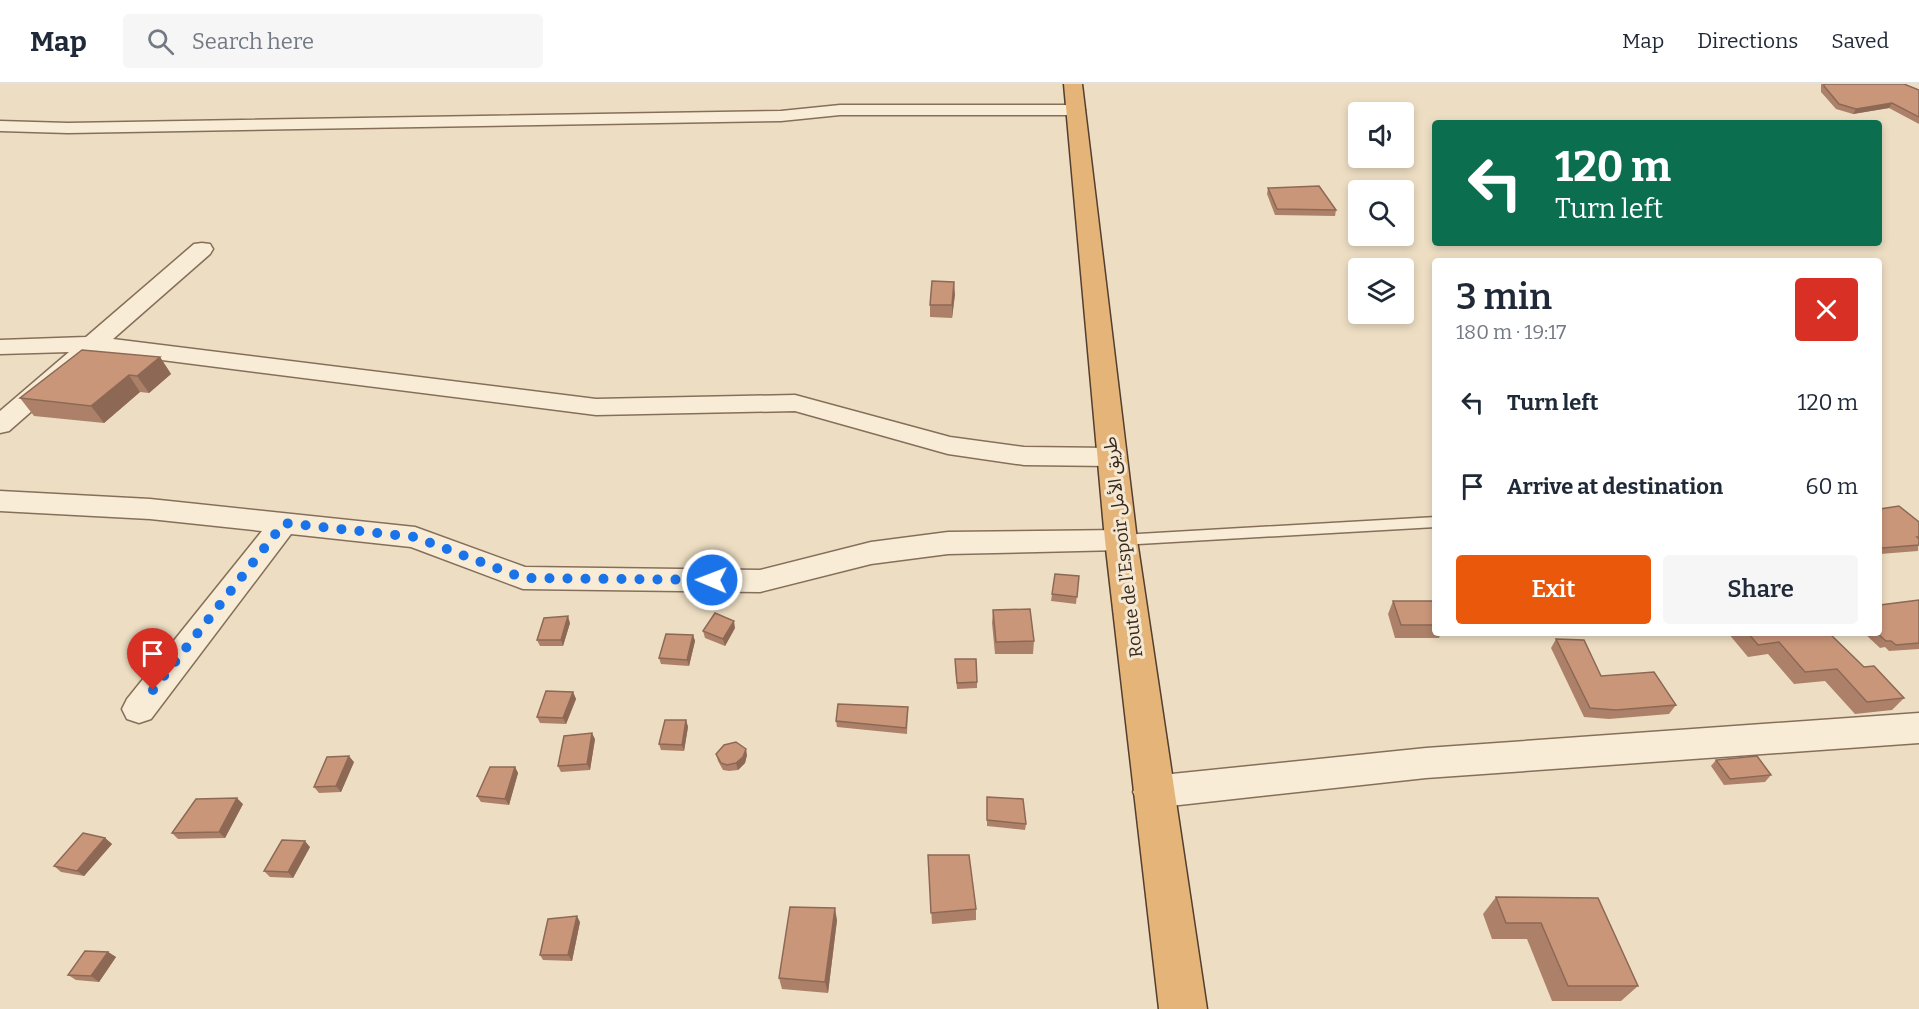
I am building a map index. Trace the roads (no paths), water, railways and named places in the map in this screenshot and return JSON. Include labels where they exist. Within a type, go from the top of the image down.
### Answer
[{"type":"highway","name":"Route de l’Espoir طريق الأمل","points":[[1074,97],[1121,540],[1152,792],[1183,1009]]},
{"type":"street","points":[[0,126],[80,128],[781,116],[840,110],[1074,97]]},
{"type":"street","points":[[0,425],[202,249]]},
{"type":"street","points":[[0,347],[94,344],[596,407],[795,403],[850,416],[948,445],[1024,456],[1112,457]]},
{"type":"street","points":[[0,501],[150,509],[415,537],[523,578],[760,581],[871,553],[948,543],[1121,540]]},
{"type":"street","points":[[139,709],[284,523]]},
{"type":"street","points":[[1152,792],[1426,763],[1919,728]]},
{"type":"lane","points":[[1121,540],[1432,522]]}]
